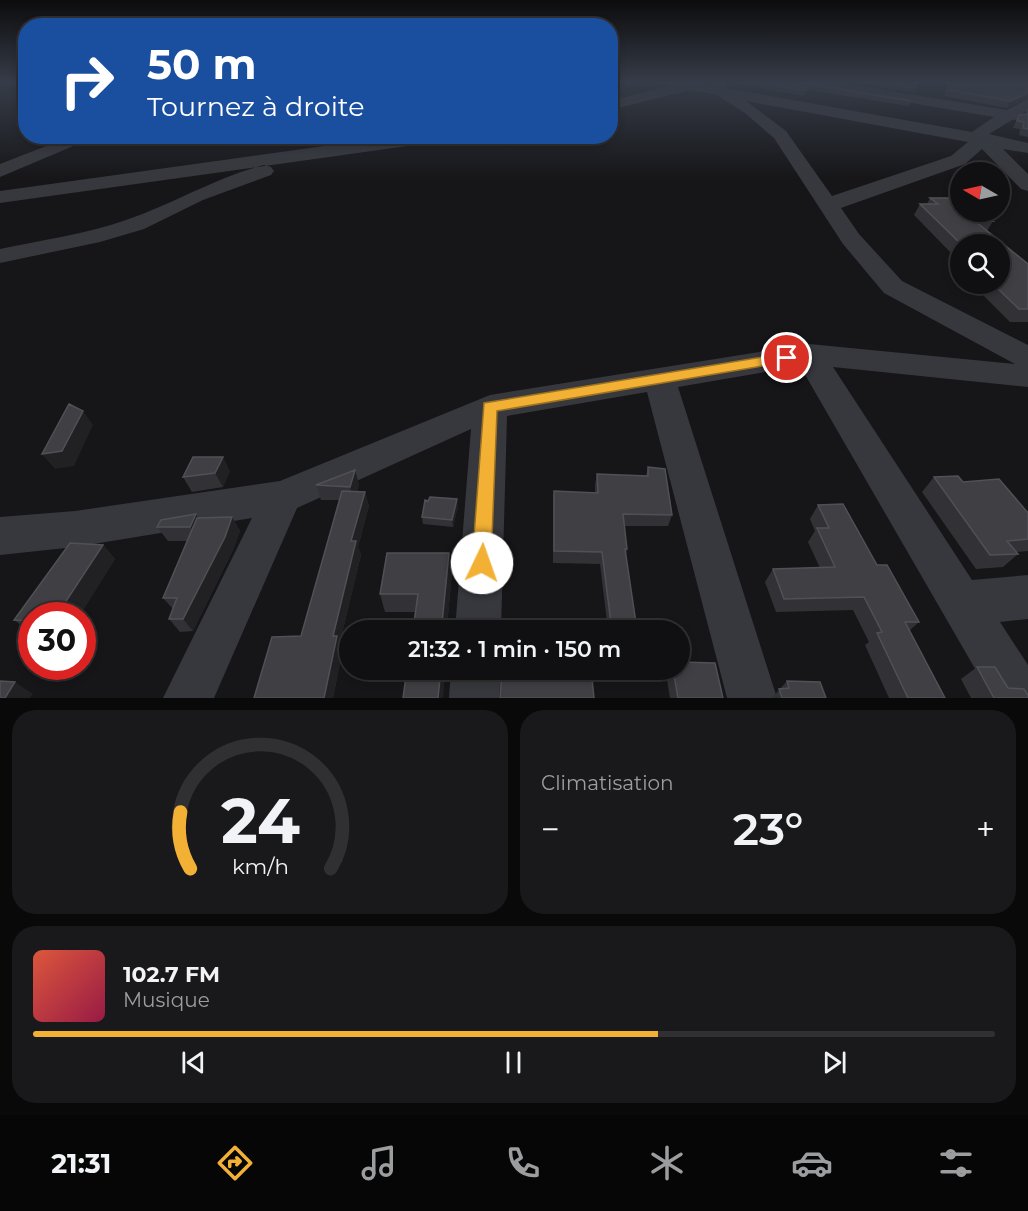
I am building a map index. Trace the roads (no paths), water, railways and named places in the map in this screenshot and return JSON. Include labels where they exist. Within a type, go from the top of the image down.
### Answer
[{"type":"street","points":[[756,115],[780,135],[851,238],[893,287],[1028,358]]},
{"type":"street","points":[[859,115],[1028,148]]},
{"type":"street","points":[[1028,118],[1007,115],[980,132],[983,139],[1028,185]]},
{"type":"street","points":[[828,205],[958,160],[983,139]]},
{"type":"street","points":[[0,171],[69,144]]},
{"type":"street","points":[[0,197],[378,144]]},
{"type":"street","points":[[0,256],[100,235],[136,224],[196,196],[312,152]]},
{"type":"street","points":[[0,537],[75,529],[283,497],[490,407],[809,354],[1028,376]]},
{"type":"street","points":[[809,354],[1020,698]]},
{"type":"street","points":[[659,378],[752,698]]},
{"type":"street","points":[[479,620],[490,407]]},
{"type":"street","points":[[188,698],[283,497]]},
{"type":"street","points":[[961,603],[1028,597]]},
{"type":"street","points":[[474,698],[475,680]]}]
